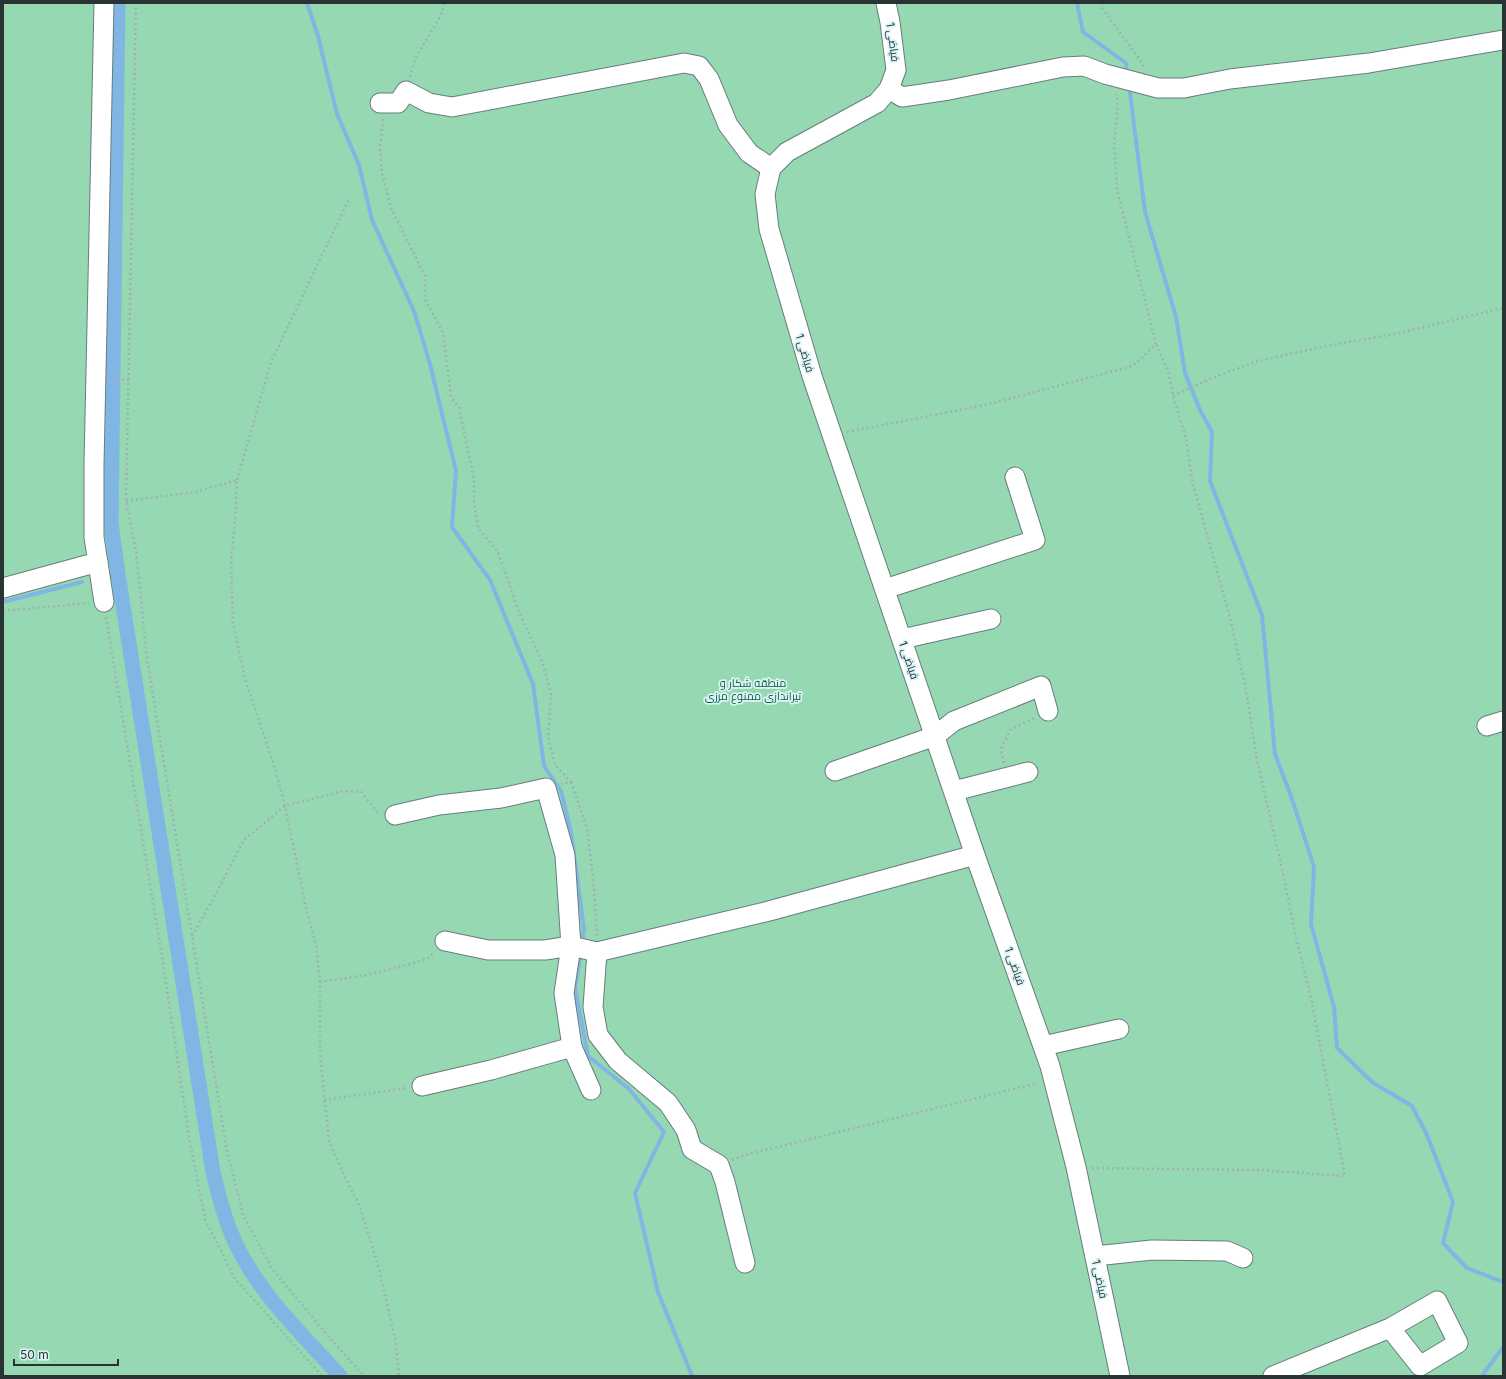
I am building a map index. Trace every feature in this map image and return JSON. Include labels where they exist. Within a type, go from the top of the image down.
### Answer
[{"type":"street","points":[[104,3],[94,464],[94,537],[104,602]]},
{"type":"street","name":"فیاضی 1","points":[[886,3],[896,70],[889,88],[877,103],[787,152],[771,168],[765,194],[769,229],[812,376],[975,855],[1054,1079],[1076,1167],[1120,1376]]},
{"type":"street","points":[[889,88],[902,97],[949,90],[1070,67],[1084,66],[1130,81],[1158,88],[1184,88],[1230,80],[1369,63],[1503,40]]},
{"type":"street","points":[[383,103],[398,103],[406,91],[429,104],[452,107],[684,63],[699,66],[709,79],[728,125],[749,153],[771,168]]},
{"type":"street","points":[[885,589],[1035,540],[1015,477]]},
{"type":"street","points":[[3,588],[98,562]]},
{"type":"street","points":[[902,639],[991,619]]},
{"type":"street","points":[[835,770],[935,736],[954,721],[1041,686],[1048,711]]},
{"type":"street","points":[[954,791],[1028,772]]},
{"type":"street","points":[[395,815],[438,805],[501,798],[546,788],[565,854],[598,1035],[618,1061],[668,1103],[686,1130],[692,1149],[719,1165],[725,1182],[745,1263]]},
{"type":"street","points":[[445,941],[488,950],[583,949],[769,911],[975,855]]},
{"type":"street","points":[[583,949],[564,994],[572,1047],[591,1090]]},
{"type":"street","points":[[1043,1046],[1119,1029]]},
{"type":"street","points":[[422,1086],[491,1070],[572,1047]]},
{"type":"street","points":[[1095,1256],[1152,1250],[1227,1251],[1243,1258]]},
{"type":"street","points":[[1273,1376],[1390,1328]]},
{"type":"path","points":[[136,3],[126,501],[136,551],[147,658],[226,1146],[243,1215],[273,1270],[328,1336],[364,1376]]},
{"type":"path","points":[[406,91],[416,57],[440,17],[445,3]]},
{"type":"path","points":[[1076,1167],[1261,1170],[1345,1176],[1311,998],[1295,933],[1280,859],[1257,760],[1246,690],[1228,611],[1192,480],[1186,438],[1173,396],[1168,371],[1156,344],[1117,190],[1114,144],[1118,104],[1130,81],[1142,64],[1102,8],[1101,3]]},
{"type":"path","points":[[383,103],[380,148],[382,173],[390,208],[425,276],[425,299],[443,333],[451,397],[459,408],[474,479],[474,502],[478,528],[498,552],[518,610],[542,661],[551,693],[548,737],[554,765],[572,782],[587,828],[594,887],[583,949]]},
{"type":"path","points":[[350,197],[271,362],[237,480],[231,559],[233,624],[246,682],[274,765],[285,806],[306,908],[316,945],[320,982],[320,1053],[329,1142],[360,1207],[379,1268],[396,1343],[399,1376]]},
{"type":"path","points":[[1173,396],[1258,361],[1327,346],[1400,333],[1503,308]]},
{"type":"path","points":[[832,434],[985,405],[1108,373],[1132,366],[1156,344]]},
{"type":"path","points":[[123,379],[129,380]]},
{"type":"path","points":[[126,501],[195,492],[237,480]]},
{"type":"path","points":[[3,611],[44,606],[104,602],[190,1143],[205,1219],[235,1279],[322,1376]]},
{"type":"path","points":[[1008,777],[1001,749],[1010,730],[1048,711]]},
{"type":"path","points":[[564,784],[572,782]]},
{"type":"path","points":[[192,936],[244,840],[285,806],[343,791],[361,792],[384,819],[395,815]]},
{"type":"path","points":[[320,982],[366,975],[429,958],[445,941]]},
{"type":"path","points":[[719,1165],[745,1155],[1054,1079]]},
{"type":"path","points":[[324,1100],[422,1086]]},
{"type":"green space","name":"منطقه شکار و تیراندازی ممنوع مرزی","points":[[3,3],[1503,3],[1503,1376],[3,1376]]},
{"type":"waterway","points":[[118,3],[111,523],[213,1172],[229,1227],[236,1244],[257,1280],[283,1314],[340,1376]]},
{"type":"waterway","points":[[307,3],[318,36],[337,114],[359,165],[372,220],[414,311],[430,364],[456,471],[452,527],[490,580],[533,684],[544,766],[561,791],[571,832],[584,929],[582,943]]},
{"type":"waterway","points":[[1077,3],[1083,32],[1126,63],[1127,74]]},
{"type":"waterway","points":[[1129,85],[1145,212],[1176,317],[1185,373],[1200,410],[1212,432],[1210,481],[1262,615],[1275,754],[1292,799],[1314,867],[1311,924],[1334,1007],[1337,1048],[1372,1082],[1412,1106],[1427,1135],[1453,1202],[1443,1243],[1467,1268],[1503,1282]]},
{"type":"waterway","points":[[107,576],[118,574]]},
{"type":"waterway","points":[[3,602],[82,582]]},
{"type":"waterway","points":[[581,953],[575,988],[588,1056],[629,1089],[664,1132],[635,1193],[658,1292],[692,1376]]},
{"type":"waterway","points":[[1482,1376],[1503,1347]]}]
